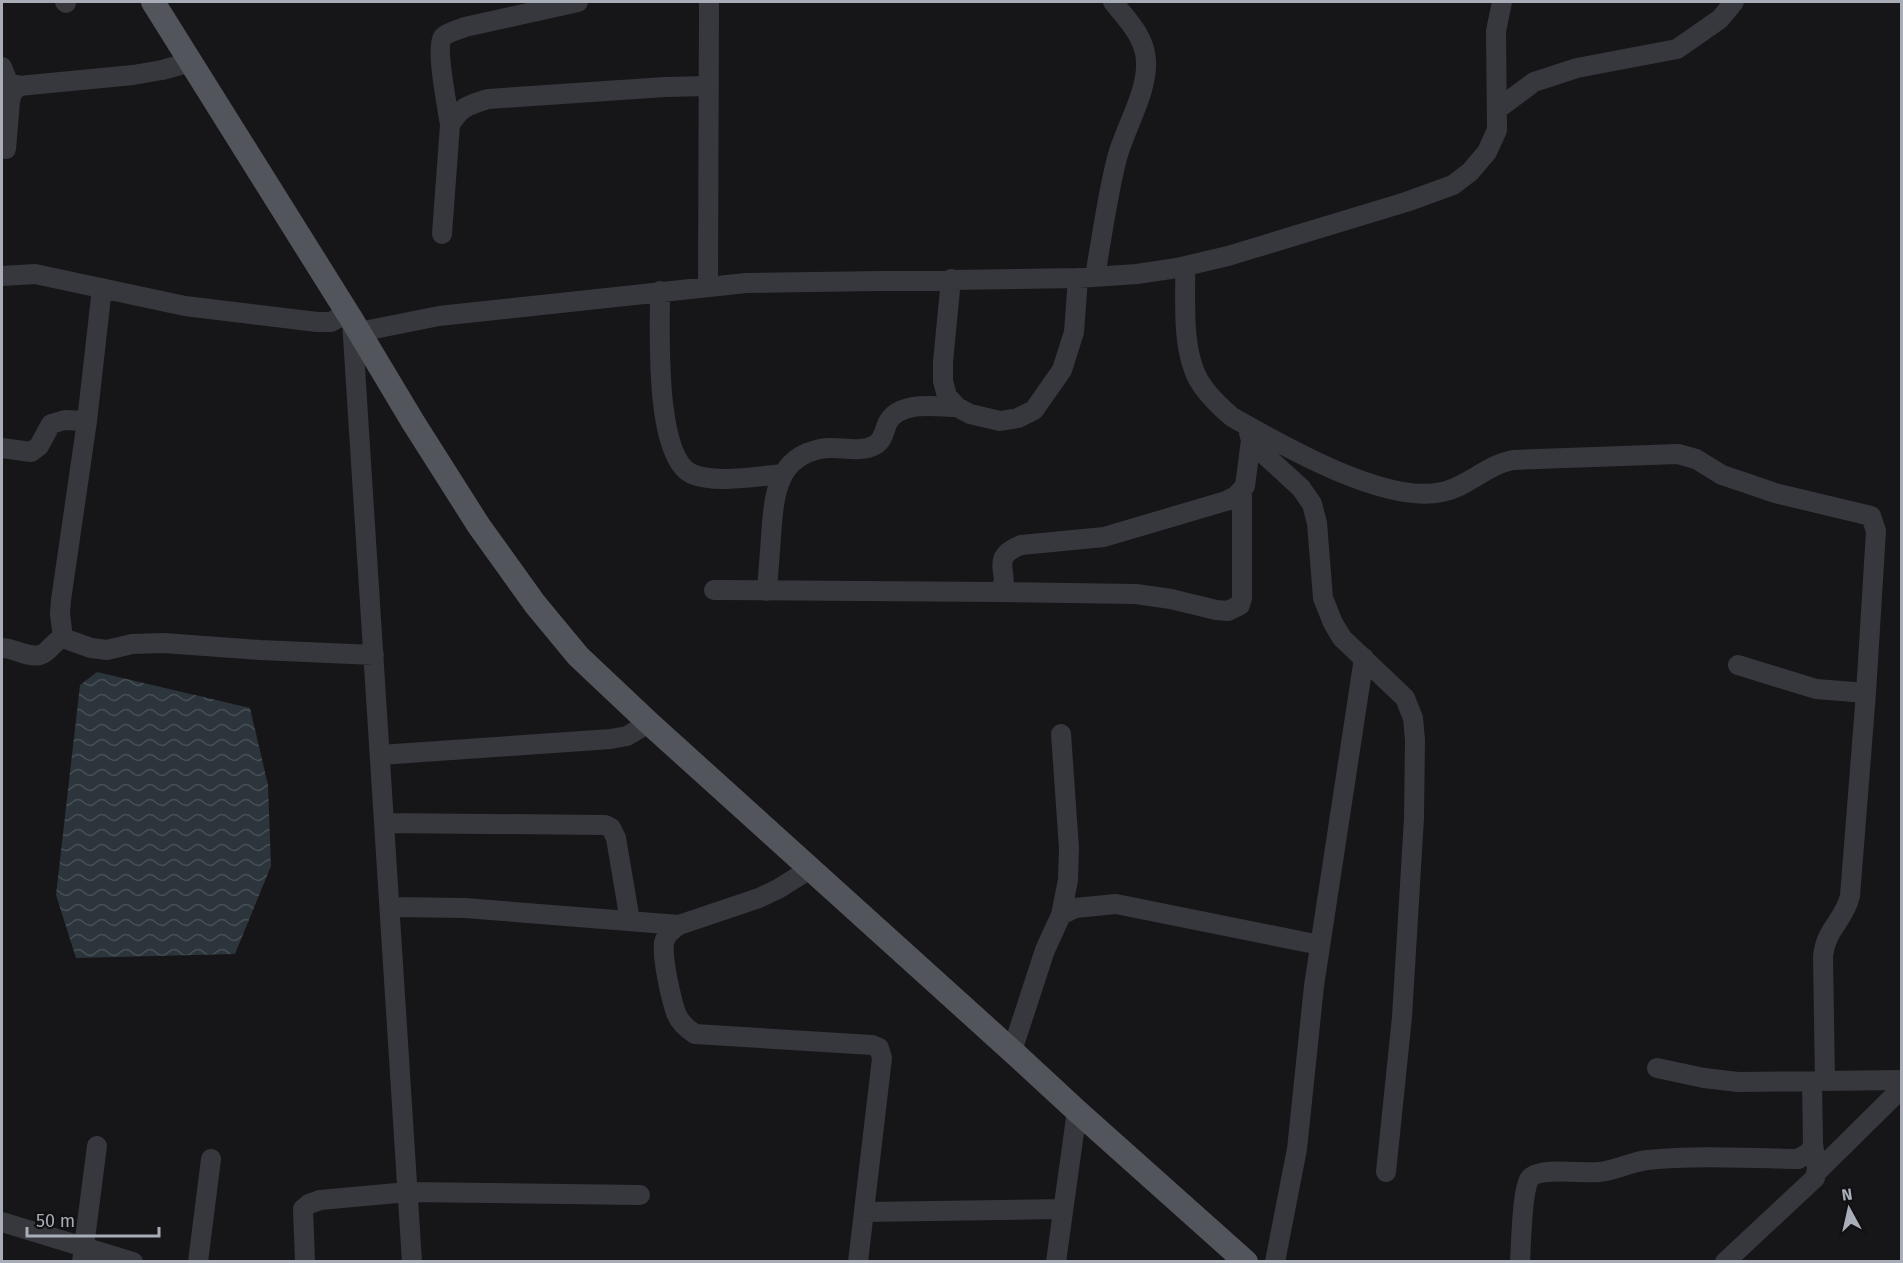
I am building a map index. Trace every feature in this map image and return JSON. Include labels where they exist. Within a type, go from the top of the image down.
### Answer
[{"type":"main road","points":[[153,2],[479,526],[536,604],[578,656],[649,723],[1246,1262]]},
{"type":"street","points":[[442,234],[450,125],[439,51],[442,38],[465,27],[578,2]]},
{"type":"street","points":[[708,286],[710,2]]},
{"type":"street","points":[[951,279],[943,381],[947,396],[957,407],[970,414],[1000,421],[1018,418],[1034,410],[1062,370],[1074,332],[1118,158],[1146,79],[1143,44],[1132,25],[1113,2]]},
{"type":"street","points":[[2,276],[35,274],[185,306],[317,322],[353,322],[439,316],[746,283],[1087,277],[1137,274],[1185,266],[1228,256],[1406,202],[1454,185],[1470,172],[1487,152],[1497,130],[1497,31],[1502,2]]},
{"type":"street","points":[[1498,108],[1534,82],[1577,68],[1677,49],[1720,19],[1734,2]]},
{"type":"street","points":[[2,68],[8,82],[19,86],[133,75],[191,62]]},
{"type":"street","points":[[6,149],[10,101],[12,93],[19,86]]},
{"type":"street","points":[[450,125],[457,113],[470,105],[488,99],[709,86]]},
{"type":"street","points":[[1185,266],[1187,329],[1194,372],[1223,409],[1249,433],[1279,469],[1302,488],[1312,504],[1317,523],[1323,598],[1333,623],[1342,638],[1405,698],[1413,718],[1414,818],[1402,1017],[1386,1172]]},
{"type":"street","points":[[63,638],[61,600],[87,421],[102,288]]},
{"type":"street","points":[[660,291],[660,356],[664,411],[668,434],[683,469],[710,478],[783,474]]},
{"type":"street","points":[[353,322],[412,1262]]},
{"type":"street","points":[[767,591],[774,496],[783,474],[791,464],[811,451],[822,448],[874,446],[881,440],[889,421],[910,407],[957,407]]},
{"type":"street","points":[[2,448],[31,452],[39,446],[51,424],[65,420],[87,421]]},
{"type":"street","points":[[714,590],[1136,594],[1171,599],[1216,610],[1235,609],[1240,605],[1242,598],[1242,492],[1245,486],[1249,433]]},
{"type":"street","points":[[1249,433],[1312,462],[1388,489],[1419,494],[1441,493],[1464,485],[1496,465],[1513,460],[1678,454],[1695,459],[1722,474],[1775,493],[1871,516],[1876,531],[1850,896],[1844,913],[1827,936],[1823,956],[1813,1144],[1816,1173]]},
{"type":"street","points":[[998,592],[1004,582],[1004,554],[1010,549],[1021,545],[1104,537],[1226,501],[1242,492]]},
{"type":"street","points":[[2,648],[39,656],[45,653],[53,643],[63,638],[91,648],[107,650],[132,644],[164,643],[374,655]]},
{"type":"street","points":[[1275,1262],[1297,1149],[1320,945],[1364,658]]},
{"type":"street","points":[[1738,665],[1816,689],[1866,693]]},
{"type":"street","points":[[380,755],[611,739],[627,736],[649,723]]},
{"type":"street","points":[[1012,1051],[1046,950],[1061,915],[1068,880],[1069,848],[1061,734]]},
{"type":"street","points":[[384,823],[605,825],[611,828],[616,838],[630,921]]},
{"type":"street","points":[[810,868],[778,889],[759,898],[679,925],[668,933],[664,943],[664,961],[677,1014],[686,1028],[695,1034],[872,1045],[879,1048],[882,1058],[858,1262]]},
{"type":"street","points":[[1061,915],[1075,908],[1116,904],[1320,945]]},
{"type":"street","points":[[390,907],[465,908],[679,925]]},
{"type":"street","points":[[1657,1068],[1737,1082],[1902,1080]]},
{"type":"street","points":[[1725,1262],[1804,1189],[1816,1173],[1902,1088]]},
{"type":"street","points":[[1056,1262],[1077,1111]]},
{"type":"street","points":[[1520,1262],[1526,1188],[1530,1177],[1547,1172],[1598,1172],[1636,1162],[1667,1159],[1798,1159],[1810,1152],[1813,1144]]},
{"type":"street","points":[[83,1254],[97,1146]]},
{"type":"street","points":[[198,1262],[211,1159]]},
{"type":"street","points":[[305,1262],[302,1214],[304,1207],[320,1200],[408,1192],[640,1195]]},
{"type":"street","points":[[864,1212],[1063,1209]]},
{"type":"street","points":[[2,1222],[83,1254],[133,1262]]},
{"type":"water","points":[[97,672],[250,708],[268,785],[271,866],[235,954],[76,958],[56,895],[80,685]]}]
